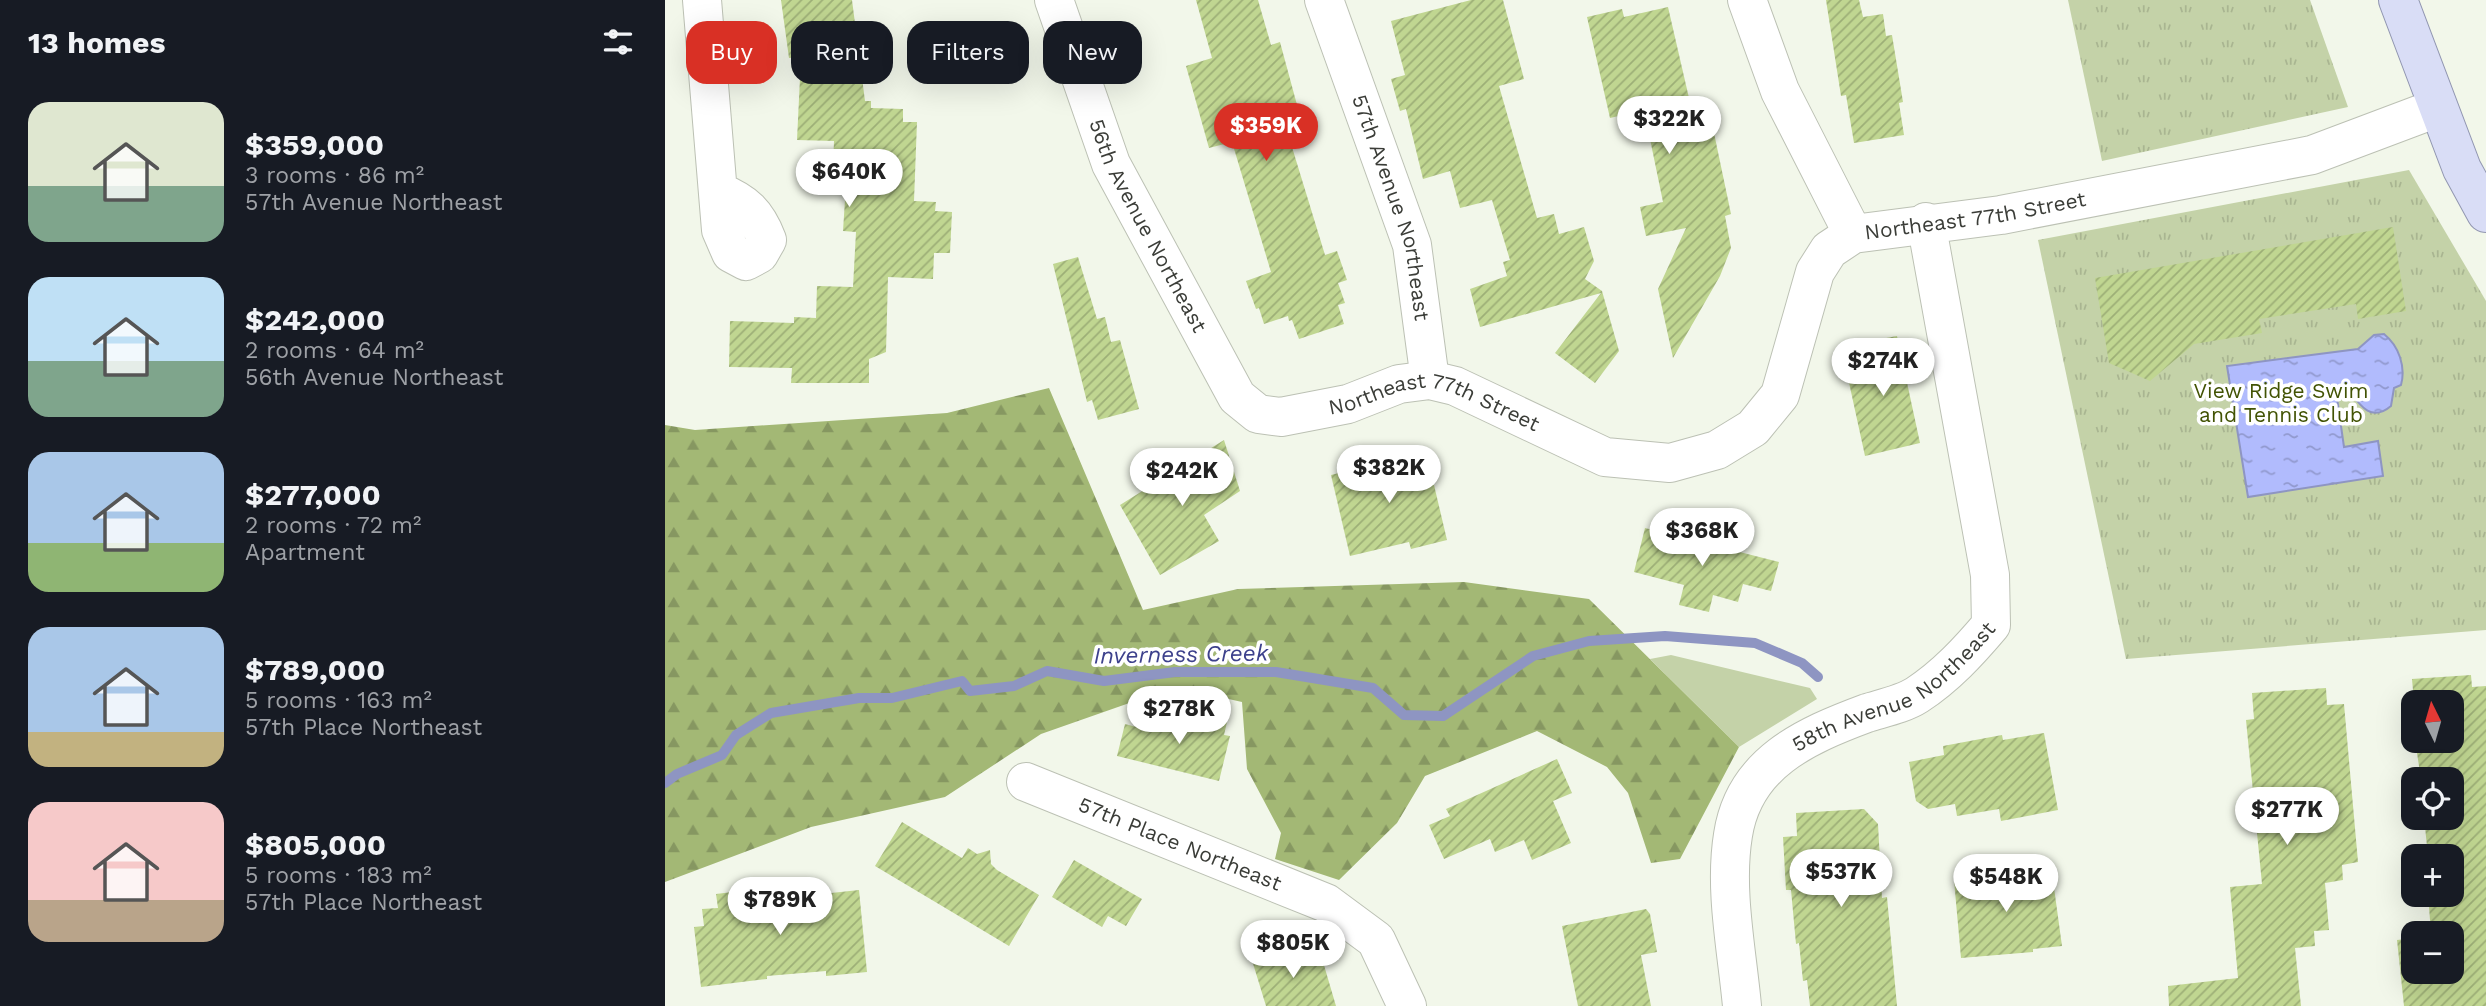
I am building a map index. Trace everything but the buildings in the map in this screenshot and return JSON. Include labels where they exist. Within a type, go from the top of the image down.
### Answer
[{"type":"main road","points":[[2397,0],[2462,169],[2486,213]]},
{"type":"street","points":[[702,0],[719,192]]},
{"type":"street","name":"56th Avenue Northeast","points":[[1054,0],[1111,163],[1231,386],[1237,397],[1258,414],[1281,417]]},
{"type":"street","name":"57th Avenue Northeast","points":[[1324,0],[1412,245],[1430,380]]},
{"type":"street","points":[[1747,0],[1780,91],[1853,234]]},
{"type":"street","name":"Northeast 77th Street","points":[[1281,417],[1348,404],[1399,384],[1430,380],[1455,386],[1605,457],[1670,463],[1717,450],[1753,428],[1780,395],[1815,272],[1829,250],[1853,234],[1926,222],[2001,215],[2312,155],[2437,108]]},
{"type":"street","name":"58th Avenue Northeast","points":[[1742,1006],[1731,888],[1733,835],[1745,792],[1777,758],[1822,730],[1916,696],[1958,663],[1991,625],[1990,575],[1926,222]]},
{"type":"street","name":"57th Place Northeast","points":[[1026,782],[1326,903],[1375,940],[1407,1006]]},
{"type":"green space","points":[[2068,0],[2310,0],[2348,107],[2102,161]]},
{"type":"green space","name":"View Ridge Swim and Tennis Club","points":[[2409,170],[2486,301],[2486,630],[2126,659],[2038,240]]},
{"type":"green space","points":[[1049,388],[1143,610],[1238,589],[1464,582],[1589,599],[1739,747],[1680,859],[1651,863],[1628,793],[1607,767],[1537,731],[1425,776],[1397,823],[1339,880],[1275,859],[1281,833],[1247,769],[1242,702],[1175,687],[1041,734],[945,797],[811,827],[665,882],[665,425],[695,430],[947,413]]},
{"type":"green space","points":[[1671,655],[1810,688],[1817,699],[1739,747],[1650,659]]},
{"type":"water","points":[[2384,334],[2397,351],[2403,371],[2401,385],[2394,388],[2391,406],[2384,411],[2373,413],[2367,411],[2350,392],[2336,391],[2344,447],[2378,441],[2383,476],[2248,497],[2227,366],[2358,349],[2374,335]]},
{"type":"waterway","name":"Inverness Creek","points":[[665,783],[677,774],[722,755],[736,735],[771,713],[859,698],[892,698],[962,681],[970,691],[1014,686],[1047,671],[1104,681],[1175,672],[1276,672],[1373,688],[1404,715],[1443,716],[1533,656],[1589,641],[1665,636],[1755,643],[1802,663],[1818,677]]}]
